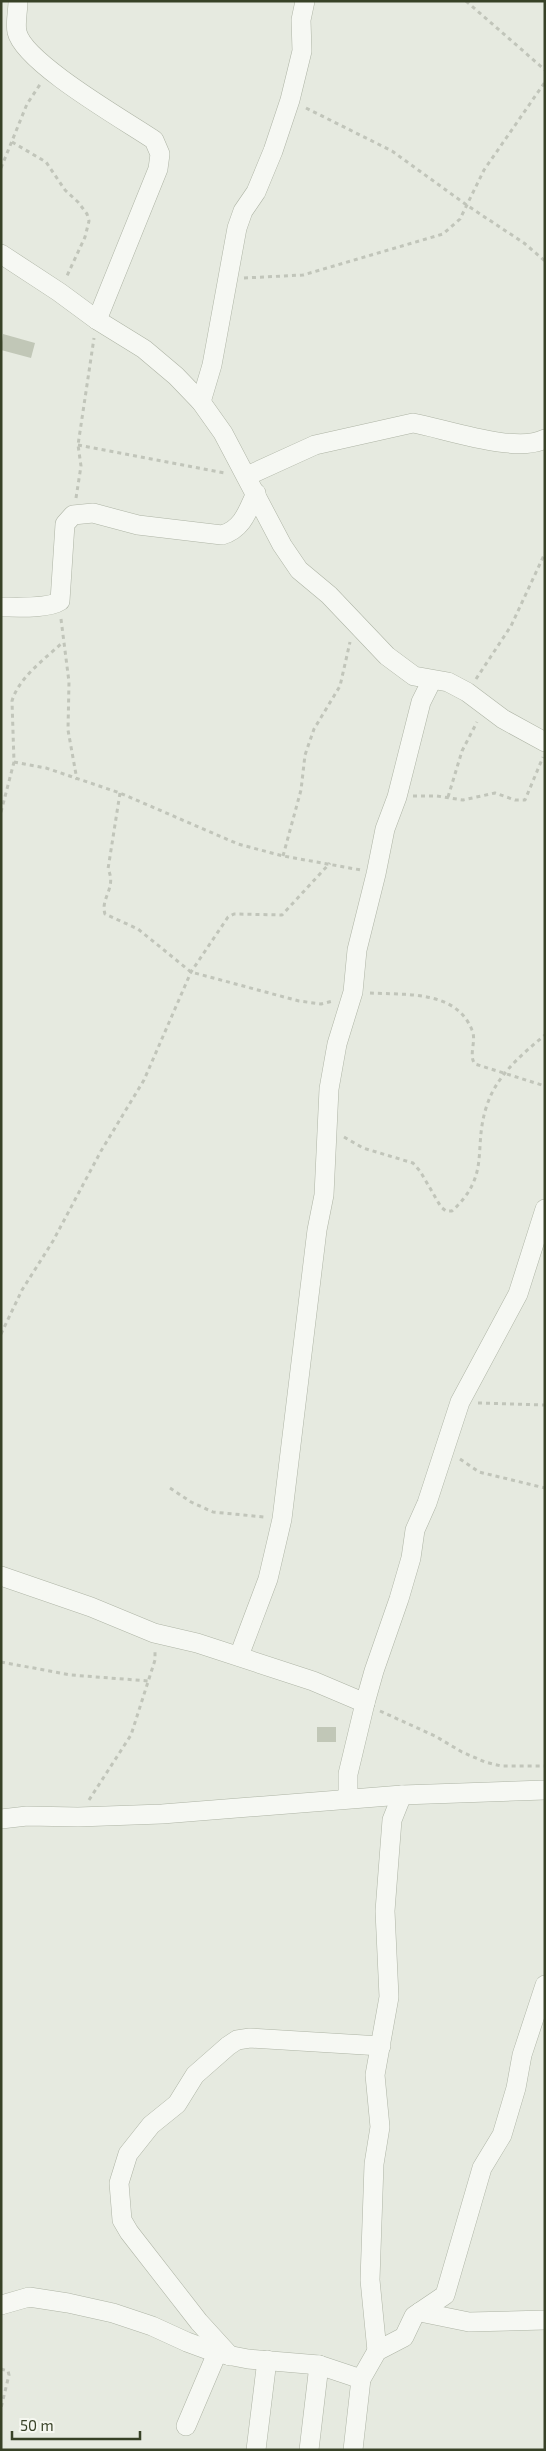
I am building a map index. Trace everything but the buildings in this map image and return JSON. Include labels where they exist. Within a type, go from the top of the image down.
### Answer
[{"type":"street","points":[[18,1],[17,32],[28,48],[49,70],[154,140],[160,150],[158,169],[96,320]]},
{"type":"street","points":[[200,402],[212,365],[240,220],[256,192],[290,100],[302,50],[301,20],[305,1]]},
{"type":"street","points":[[1,254],[59,292],[96,320],[151,354],[176,376],[200,402],[223,433],[252,484],[282,545],[299,570],[352,619],[401,669],[414,676],[448,682],[467,692],[503,719],[545,742]]},
{"type":"street","points":[[1,607],[54,604],[60,601],[65,524],[73,515],[92,513],[138,525],[222,535],[232,532],[242,524],[252,484],[315,445],[368,435],[403,424],[413,423],[482,439],[536,444],[545,439]]},
{"type":"street","points":[[239,1656],[268,1579],[282,1519],[316,1240],[324,1195],[329,1089],[338,1044],[353,992],[356,950],[376,874],[385,829],[397,797],[421,702],[432,680]]},
{"type":"street","points":[[348,1798],[348,1774],[365,1703],[399,1599],[415,1530],[427,1503],[460,1402],[518,1294],[545,1210]]},
{"type":"street","points":[[1,1576],[91,1607],[154,1633],[197,1643],[313,1681],[365,1703]]},
{"type":"street","points":[[1,1820],[27,1816],[78,1817],[162,1814],[402,1794],[467,1791],[520,1793],[545,1790]]},
{"type":"street","points":[[377,2351],[370,2280],[374,2164],[380,2127],[375,2074],[390,1997],[384,1922],[392,1820],[402,1794]]},
{"type":"street","points":[[353,2450],[361,2379],[377,2351],[404,2338],[414,2316],[445,2295],[482,2168],[502,2135],[516,2088],[522,2055],[545,1984]]},
{"type":"street","points":[[223,2355],[122,2220],[119,2183],[128,2154],[151,2125],[177,2104],[195,2074],[238,2040],[250,2038],[381,2046]]},
{"type":"street","points":[[1,2304],[32,2297],[113,2312],[223,2355],[319,2365],[361,2379]]},
{"type":"street","points":[[420,2312],[464,2322],[545,2320]]},
{"type":"street","points":[[186,2426],[223,2355]]},
{"type":"street","points":[[256,2450],[267,2360]]},
{"type":"street","points":[[309,2450],[319,2365]]},
{"type":"path","points":[[466,1],[545,70]]},
{"type":"path","points":[[1,168],[28,104],[49,70]]},
{"type":"path","points":[[229,278],[272,278],[303,275],[443,234],[460,219],[484,170],[545,82]]},
{"type":"path","points":[[290,100],[392,151],[468,206],[524,243],[545,261]]},
{"type":"path","points":[[12,142],[46,162],[65,190],[87,214],[89,221],[86,237],[59,292]]},
{"type":"path","points":[[73,515],[81,466],[78,445],[96,320]]},
{"type":"path","points":[[78,445],[252,484]]},
{"type":"path","points":[[467,692],[511,626],[545,553]]},
{"type":"path","points":[[60,601],[63,642],[69,682],[68,730],[77,780]]},
{"type":"path","points":[[283,856],[300,790],[305,755],[314,729],[327,710],[342,678],[352,619]]},
{"type":"path","points":[[1,812],[14,762],[12,701],[26,677],[63,642]]},
{"type":"path","points":[[448,798],[462,751],[486,706]]},
{"type":"path","points":[[397,797],[462,800],[495,793],[514,800],[525,800],[545,752]]},
{"type":"path","points":[[14,762],[46,768],[120,794],[238,844],[283,856],[330,863],[376,874]]},
{"type":"path","points":[[120,794],[108,869],[112,881],[104,912],[112,919],[138,929],[191,972],[312,1004],[328,1003],[353,992],[442,1000],[464,1016],[472,1030],[473,1062],[545,1086]]},
{"type":"path","points":[[1,1334],[22,1290],[53,1241],[101,1150],[144,1080],[191,972],[228,917],[234,914],[282,915],[330,863]]},
{"type":"path","points":[[327,1120],[345,1137],[363,1148],[412,1163],[420,1172],[434,1197],[449,1212],[463,1201],[479,1172],[483,1121],[487,1104],[504,1073],[545,1036]]},
{"type":"path","points":[[460,1402],[545,1405]]},
{"type":"path","points":[[446,1444],[462,1461],[479,1472],[545,1488]]},
{"type":"path","points":[[170,1488],[191,1502],[219,1514],[282,1519]]},
{"type":"path","points":[[78,1817],[132,1735],[155,1660],[154,1633]]},
{"type":"path","points":[[1,1662],[71,1675],[149,1681]]},
{"type":"path","points":[[365,1703],[485,1762],[502,1766],[545,1766]]},
{"type":"path","points":[[1,2369],[8,2372],[9,2375],[1,2408]]}]
